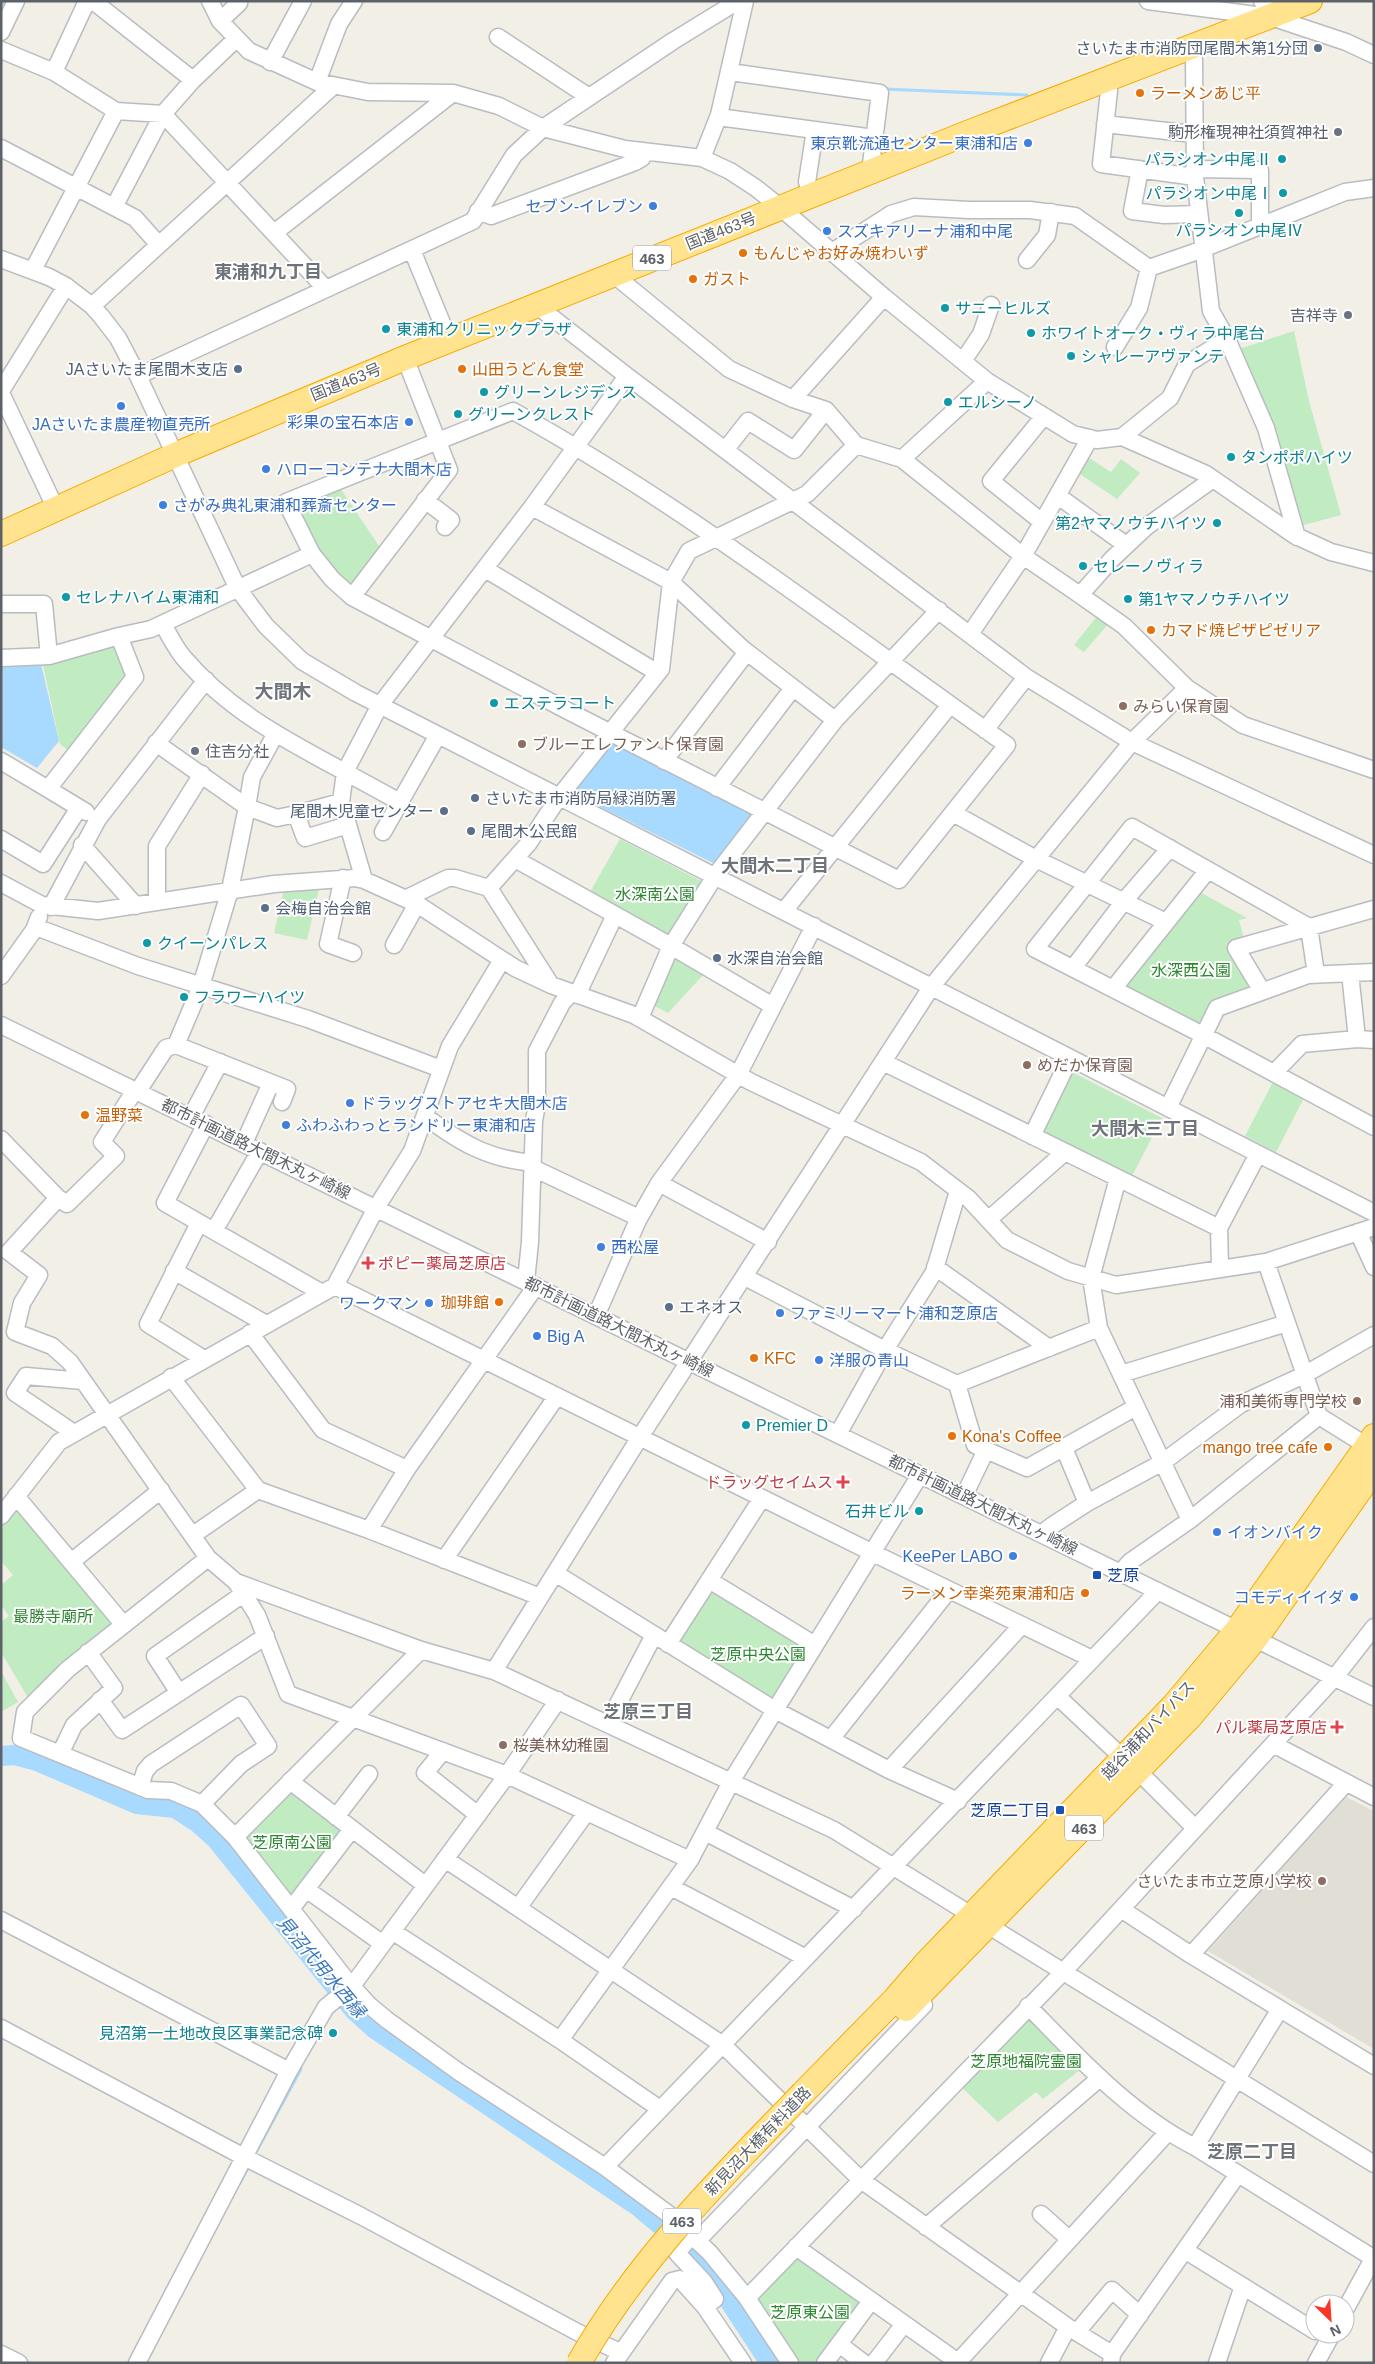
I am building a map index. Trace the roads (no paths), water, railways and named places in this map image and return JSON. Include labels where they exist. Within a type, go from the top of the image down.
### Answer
[{"type":"highway","name":"国道463号","points":[[1,534],[174,455],[449,340],[1107,79],[1194,54],[1272,10],[1310,1]]},
{"type":"highway","name":"越谷浦和バイパス","points":[[1246,1634],[1370,1441]]},
{"type":"highway","name":"越谷浦和バイパス","points":[[899,2005],[911,1981],[980,1920],[1131,1765],[1174,1705],[1246,1634],[1374,1470]]},
{"type":"highway","name":"越谷浦和バイパス","points":[[899,2005],[944,1970],[980,1920]]},
{"type":"highway","name":"新見沼大橋有料道路","points":[[579,2363],[620,2298],[656,2250],[693,2208],[799,2099],[899,2005]]},
{"type":"highway","name":"新見沼大橋有料道路","points":[[597,2363],[631,2308],[696,2224],[799,2099]]},
{"type":"street","points":[[1,32],[16,1]]},
{"type":"street","points":[[54,72],[87,1]]},
{"type":"street","points":[[93,1],[193,80]]},
{"type":"street","points":[[210,1],[220,21],[249,51],[317,82],[368,92],[454,93],[499,106],[543,128],[603,144],[644,152],[702,158],[736,175],[780,208],[884,297],[987,381],[1073,434],[1097,440],[1122,437],[1213,479],[1297,537],[1331,552],[1374,563]]},
{"type":"street","points":[[220,21],[239,3],[238,1]]},
{"type":"street","points":[[270,62],[303,1]]},
{"type":"street","points":[[317,82],[338,24],[354,1]]},
{"type":"street","points":[[138,376],[473,221],[514,155],[543,128],[673,41],[738,1]]},
{"type":"street","points":[[702,158],[718,117],[730,72],[744,1]]},
{"type":"street","points":[[1148,1],[1272,10],[1374,55]]},
{"type":"street","points":[[498,38],[590,97]]},
{"type":"street","points":[[114,207],[163,114],[193,80],[236,39]]},
{"type":"street","points":[[1,50],[54,72],[116,111],[163,114],[326,289]]},
{"type":"street","points":[[1194,54],[1194,173],[1211,311],[1227,340],[1266,428],[1297,537]]},
{"type":"street","points":[[730,72],[880,93],[870,172]]},
{"type":"street","points":[[1107,79],[1109,91],[1101,164],[1194,173],[1260,170],[1260,226]]},
{"type":"street","points":[[92,306],[333,86]]},
{"type":"street","points":[[274,233],[454,93]]},
{"type":"street","points":[[33,270],[116,111]]},
{"type":"street","points":[[718,117],[874,138]]},
{"type":"street","points":[[1105,124],[1193,134]]},
{"type":"street","points":[[812,195],[807,182],[815,130]]},
{"type":"street","points":[[1,148],[76,185],[135,218],[159,245]]},
{"type":"street","points":[[478,211],[491,216],[640,160],[644,152]]},
{"type":"street","points":[[1140,169],[1132,211],[1164,216],[1199,214]]},
{"type":"street","points":[[1149,268],[1345,192],[1374,188]]},
{"type":"street","points":[[832,252],[891,214],[914,207],[969,210],[1030,210],[1076,216],[1149,268]]},
{"type":"street","points":[[1027,260],[1048,235],[1051,212]]},
{"type":"street","points":[[412,250],[449,340]]},
{"type":"street","points":[[1,259],[33,270],[66,286],[92,306],[118,338],[138,376],[238,589],[266,626],[302,661],[438,735],[1374,1213]]},
{"type":"street","points":[[1115,347],[1139,308],[1149,268]]},
{"type":"street","points":[[612,274],[729,369],[793,399],[826,410],[856,445],[902,459],[1023,556],[1124,626],[1187,688],[1243,725],[1374,770]]},
{"type":"street","points":[[56,509],[1,392],[66,286]]},
{"type":"street","points":[[793,399],[884,297]]},
{"type":"street","points":[[963,361],[981,334],[991,304]]},
{"type":"street","points":[[536,305],[626,376],[726,449],[1026,677],[1132,742],[1374,855]]},
{"type":"street","points":[[1122,437],[1170,398],[1187,364],[1227,340]]},
{"type":"street","points":[[352,597],[449,470],[405,358]]},
{"type":"street","points":[[364,880],[341,802],[345,772],[380,705],[432,640],[532,507],[626,376]]},
{"type":"street","points":[[902,459],[987,381]]},
{"type":"street","points":[[726,449],[748,421],[794,450],[826,410]]},
{"type":"street","points":[[513,411],[576,446],[716,538],[1007,745],[899,880],[664,761],[352,597],[324,570],[312,554],[286,502],[513,411]]},
{"type":"street","points":[[1042,522],[992,481],[1044,416]]},
{"type":"street","points":[[970,634],[1023,556],[1090,438]]},
{"type":"street","points":[[489,888],[516,860],[559,797],[661,669],[671,582],[688,551],[807,494],[856,445]]},
{"type":"street","points":[[1080,595],[1126,545],[1146,527],[1213,479]]},
{"type":"street","points":[[1058,496],[1126,545]]},
{"type":"street","points":[[425,500],[451,520],[445,527]]},
{"type":"street","points":[[532,507],[671,582],[747,652],[835,720]]},
{"type":"street","points":[[1,658],[49,656],[151,629],[312,554]]},
{"type":"street","points":[[485,569],[658,673]]},
{"type":"street","points":[[1,604],[44,604],[49,656]]},
{"type":"street","points":[[640,1018],[671,946],[714,876],[835,720],[939,610]]},
{"type":"street","points":[[163,624],[183,656],[236,708],[275,735],[400,802]]},
{"type":"street","points":[[48,789],[135,677],[119,636]]},
{"type":"street","points":[[664,761],[747,652]]},
{"type":"street","points":[[985,730],[1026,677]]},
{"type":"street","points":[[1,976],[36,927],[98,819],[206,680]]},
{"type":"street","points":[[717,788],[793,688]]},
{"type":"street","points":[[494,1671],[640,1438],[932,986],[1132,742],[1187,688]]},
{"type":"street","points":[[784,911],[950,705]]},
{"type":"street","points":[[176,1045],[201,986],[230,890],[252,777],[275,735]]},
{"type":"street","points":[[383,832],[438,735]]},
{"type":"street","points":[[156,743],[247,807],[277,818],[341,802]]},
{"type":"street","points":[[1,761],[98,819]]},
{"type":"street","points":[[158,902],[157,846],[202,774]]},
{"type":"street","points":[[1,839],[43,864],[79,808]]},
{"type":"street","points":[[952,813],[1036,859],[1166,922]]},
{"type":"street","points":[[296,814],[304,838],[348,826]]},
{"type":"street","points":[[1309,927],[1132,827],[1035,949],[1203,1035],[1374,1127]]},
{"type":"street","points":[[82,845],[136,906]]},
{"type":"street","points":[[1073,968],[1124,902],[1170,848]]},
{"type":"street","points":[[516,860],[615,914],[773,1006]]},
{"type":"street","points":[[1113,989],[1208,870]]},
{"type":"street","points":[[343,878],[328,944],[353,952]]},
{"type":"street","points":[[1,883],[47,906],[98,911],[230,890],[343,878],[364,880],[412,901],[502,960],[551,985],[640,1018],[738,1075],[921,1162],[958,1191],[1007,1240],[1068,1271],[1116,1285],[1266,1262],[1374,1227]]},
{"type":"street","points":[[394,945],[412,901],[448,878],[489,888],[551,985]]},
{"type":"street","points":[[1262,991],[1236,948],[1374,909]]},
{"type":"street","points":[[369,1530],[406,1469],[485,1360],[531,1284],[529,1257],[538,1051],[562,1003],[574,994],[615,914]]},
{"type":"street","points":[[596,1316],[639,1218],[659,1182],[738,1075],[814,926]]},
{"type":"street","points":[[36,927],[138,966],[308,1019],[441,1069]]},
{"type":"street","points":[[1309,927],[1316,974]]},
{"type":"street","points":[[123,1624],[71,1562],[7,1502],[59,1442],[329,1289],[412,1151],[426,1117],[441,1069],[461,1025],[502,960]]},
{"type":"street","points":[[1168,1108],[1217,1008],[1308,975],[1374,972]]},
{"type":"street","points":[[1350,973],[1357,1039]]},
{"type":"street","name":"都市計画道路大間木丸ヶ崎線","points":[[1,1024],[1374,1697]]},
{"type":"street","points":[[1274,1073],[1302,1044],[1357,1039],[1374,1040]]},
{"type":"street","points":[[1,1139],[58,1198],[67,1204],[116,1156],[102,1142],[166,1048],[176,1045],[287,1089],[282,1102]]},
{"type":"street","points":[[1032,1136],[1070,1058]]},
{"type":"street","points":[[220,1062],[165,1203],[214,1231],[329,1289],[485,1360],[872,1553],[1092,1659]]},
{"type":"street","points":[[882,1062],[1219,1228]]},
{"type":"street","points":[[244,1143],[271,1082]]},
{"type":"street","points":[[426,1117],[466,1145],[508,1161],[533,1166],[639,1218]]},
{"type":"street","points":[[214,1231],[260,1151]]},
{"type":"street","points":[[988,1220],[1065,1152]]},
{"type":"street","points":[[1220,1268],[1219,1228],[1258,1154]]},
{"type":"street","points":[[1118,1178],[1091,1278],[1099,1328],[1190,1520]]},
{"type":"street","points":[[659,1182],[768,1242]]},
{"type":"street","points":[[838,1434],[885,1350],[936,1267],[958,1191]]},
{"type":"street","points":[[58,1198],[9,1252],[39,1275],[22,1303],[15,1332],[52,1346],[70,1362],[208,1558],[239,1588],[257,1615],[288,1694],[507,1775],[690,1860]]},
{"type":"street","points":[[199,1222],[148,1324],[204,1359]]},
{"type":"street","points":[[1358,1232],[1374,1267]]},
{"type":"street","points":[[1266,1262],[1319,1416],[1370,1441]]},
{"type":"street","points":[[936,1267],[1049,1348]]},
{"type":"street","points":[[174,1271],[266,1324]]},
{"type":"street","points":[[745,1277],[885,1350],[957,1384],[1099,1328]]},
{"type":"street","points":[[1121,1374],[1287,1323]]},
{"type":"street","points":[[250,1333],[323,1430],[406,1469]]},
{"type":"street","points":[[1041,1534],[1087,1503],[1164,1462],[1241,1404],[1304,1375],[1374,1335]]},
{"type":"street","points":[[74,1433],[16,1393],[26,1376],[83,1381]]},
{"type":"street","points":[[171,1377],[258,1490],[369,1530],[540,1597]]},
{"type":"street","points":[[957,1384],[975,1445],[1027,1468],[1136,1407]]},
{"type":"street","points":[[444,1560],[558,1396]]},
{"type":"street","points":[[1120,1573],[1131,1561],[1190,1520],[1319,1416]]},
{"type":"street","points":[[1064,1448],[1087,1503]]},
{"type":"street","points":[[964,1496],[986,1450]]},
{"type":"street","points":[[560,2040],[690,1860],[732,1780],[920,1475]]},
{"type":"street","points":[[71,1562],[161,1490]]},
{"type":"street","points":[[193,1535],[258,1490]]},
{"type":"street","points":[[668,1644],[762,1498]]},
{"type":"street","points":[[208,1558],[68,1669],[25,1712],[20,1738],[148,1790],[171,1791],[202,1804],[235,1837],[369,2005],[459,2072],[605,2167],[671,2216],[694,2238],[747,2298],[790,2363]]},
{"type":"street","points":[[555,1574],[775,1710],[889,1770],[958,1801]]},
{"type":"street","points":[[709,1580],[815,1645]]},
{"type":"street","points":[[239,1588],[421,1650],[494,1671],[732,1780],[834,1830],[1374,2164]]},
{"type":"street","points":[[179,1693],[155,1656],[239,1588]]},
{"type":"street","points":[[830,1739],[949,1590]]},
{"type":"street","points":[[605,2167],[1158,1591]]},
{"type":"street","points":[[889,1770],[1022,1625]]},
{"type":"street","points":[[747,2298],[1064,1971],[1334,1677],[1374,1627]]},
{"type":"street","points":[[608,1723],[654,1635]]},
{"type":"street","points":[[100,1700],[122,1730],[266,1636]]},
{"type":"street","points":[[235,1837],[421,1650]]},
{"type":"street","points":[[60,1754],[74,1725],[114,1688],[88,1652]]},
{"type":"street","points":[[1057,1696],[1195,1828]]},
{"type":"street","points":[[137,2363],[244,2157],[326,2007],[352,1986],[507,1775],[558,1700]]},
{"type":"street","points":[[140,1787],[145,1772],[151,1764],[240,1705],[268,1746],[241,1764],[202,1804]]},
{"type":"street","points":[[1273,1744],[1374,1797]]},
{"type":"street","points":[[443,1751],[425,1773],[478,1815]]},
{"type":"street","points":[[336,1816],[369,1774]]},
{"type":"street","points":[[290,1781],[425,1885]]},
{"type":"street","points":[[1191,1955],[1346,1784]]},
{"type":"street","points":[[518,1908],[586,1813]]},
{"type":"street","points":[[291,1908],[352,1829]]},
{"type":"street","points":[[705,1832],[854,1909]]},
{"type":"street","points":[[445,1859],[723,2045],[799,2099],[808,2126],[861,2180],[1111,2358],[1238,2174]]},
{"type":"street","points":[[671,1887],[806,1958]]},
{"type":"street","points":[[306,1889],[560,2040],[660,2109]]},
{"type":"street","points":[[1121,1909],[1191,1955],[1374,2066]]},
{"type":"street","points":[[1,1920],[290,2071]]},
{"type":"street","points":[[705,2307],[714,2299],[704,2282],[677,2253],[808,2126],[919,2011],[936,1989],[944,1970]]},
{"type":"street","points":[[671,2216],[799,2099],[890,1988],[900,1981],[911,1981]]},
{"type":"street","points":[[1028,2006],[1100,2078],[1167,2133],[1195,2147],[1374,2258],[1354,2294]]},
{"type":"street","points":[[1195,2147],[1235,2079],[1280,2009]]},
{"type":"street","points":[[1,2028],[244,2157],[361,2216],[579,2333],[617,2358],[663,2292],[676,2279],[680,2279],[705,2307],[742,2363]]},
{"type":"street","points":[[926,2226],[1100,2078]]},
{"type":"street","points":[[796,2248],[958,2362],[1167,2133]]},
{"type":"street","points":[[1041,2214],[1069,2239]]},
{"type":"street","points":[[1186,2251],[1305,2325]]},
{"type":"street","points":[[1217,2363],[1243,2286]]},
{"type":"street","points":[[1049,2363],[1073,2330],[1112,2290],[1140,2315]]},
{"type":"street","points":[[825,2363],[870,2300]]},
{"type":"street","points":[[874,2363],[904,2324]]},
{"type":"street","points":[[839,2344],[864,2363]]},
{"type":"street","points":[[1316,2363],[1324,2344]]},
{"type":"street","points":[[1,2354],[19,2363]]},
{"type":"water","points":[[41,664],[59,741],[37,768],[1,747],[1,666]]},
{"type":"water","points":[[611,738],[754,814],[715,864],[570,792]]},
{"type":"waterway","points":[[883,89],[1027,95]]},
{"type":"waterway","name":"見沼代用水西縁","points":[[1,1756],[15,1755],[37,1761],[137,1804],[175,1808],[197,1822],[216,1839],[354,2010],[375,2029],[639,2207],[663,2227]]},
{"type":"waterway","points":[[254,2156],[301,2069],[297,2067]]},
{"type":"waterway","points":[[240,2183],[250,2164]]},
{"type":"waterway","name":"見沼代用水西縁","points":[[690,2252],[719,2285],[770,2363]]},
{"type":"tunnel","points":[[1,6],[3,1]]},
{"type":"place","name":"さいたま市消防団尾間木第1分団","points":[[1318,48]]},
{"type":"place","name":"ラーメンあじ平","points":[[1140,93]]},
{"type":"place","name":"駒形権現神社須賀神社","points":[[1338,132]]},
{"type":"place","name":"東京靴流通センター東浦和店","points":[[1028,143]]},
{"type":"place","name":"パラシオン中尾Ⅱ","points":[[1282,159]]},
{"type":"place","name":"パラシオン中尾Ⅰ","points":[[1283,193]]},
{"type":"place","name":"セブン-イレブン","points":[[653,206]]},
{"type":"place","name":"パラシオン中尾Ⅳ","points":[[1239,213]]},
{"type":"place","name":"スズキアリーナ浦和中尾","points":[[827,231]]},
{"type":"place","name":"もんじゃお好み焼わいず","points":[[743,253]]},
{"type":"place","name":"ガスト","points":[[693,279]]},
{"type":"place","name":"サニーヒルズ","points":[[945,308]]},
{"type":"place","name":"吉祥寺","points":[[1348,315]]},
{"type":"place","name":"東浦和クリニックプラザ","points":[[386,329]]},
{"type":"place","name":"ホワイトオーク・ヴィラ中尾台","points":[[1031,333]]},
{"type":"place","name":"シャレーアヴァンテ","points":[[1071,356]]},
{"type":"place","name":"JAさいたま尾間木支店","points":[[238,369]]},
{"type":"place","name":"山田うどん食堂","points":[[462,369]]},
{"type":"place","name":"グリーンレジデンス","points":[[484,392]]},
{"type":"place","name":"エルシーノ","points":[[948,402]]},
{"type":"place","name":"JAさいたま農産物直売所","points":[[121,406]]},
{"type":"place","name":"グリーンクレスト","points":[[458,414]]},
{"type":"place","name":"彩果の宝石本店","points":[[409,422]]},
{"type":"place","name":"タンポポハイツ","points":[[1231,457]]},
{"type":"place","name":"ハローコンテナ大間木店","points":[[266,469]]},
{"type":"place","name":"さがみ典礼東浦和葬斎センター","points":[[163,505]]},
{"type":"place","name":"第2ヤマノウチハイツ","points":[[1217,523]]},
{"type":"place","name":"セレーノヴィラ","points":[[1083,566]]},
{"type":"place","name":"セレナハイム東浦和","points":[[66,597]]},
{"type":"place","name":"第1ヤマノウチハイツ","points":[[1128,599]]},
{"type":"place","name":"カマド焼ピザピゼリア","points":[[1151,630]]},
{"type":"place","name":"エステラコート","points":[[494,703]]},
{"type":"place","name":"みらい保育園","points":[[1123,706]]},
{"type":"place","name":"ブルーエレファント保育園","points":[[522,744]]},
{"type":"place","name":"住吉分社","points":[[195,751]]},
{"type":"place","name":"さいたま市消防局緑消防署","points":[[475,798]]},
{"type":"place","name":"尾間木児童センター","points":[[444,811]]},
{"type":"place","name":"尾間木公民館","points":[[471,831]]},
{"type":"place","name":"会梅自治会館","points":[[265,908]]},
{"type":"place","name":"クイーンパレス","points":[[147,943]]},
{"type":"place","name":"水深自治会館","points":[[717,958]]},
{"type":"place","name":"フラワーハイツ","points":[[184,997]]},
{"type":"place","name":"めだか保育園","points":[[1027,1065]]},
{"type":"place","name":"ドラッグストアセキ大間木店","points":[[350,1103]]},
{"type":"place","name":"温野菜","points":[[85,1115]]},
{"type":"place","name":"ふわふわっとランドリー東浦和店","points":[[286,1125]]},
{"type":"place","name":"西松屋","points":[[601,1247]]},
{"type":"place","name":"ポピー薬局芝原店","points":[[368,1263]]},
{"type":"place","name":"珈琲館","points":[[499,1302]]},
{"type":"place","name":"ワークマン","points":[[429,1303]]},
{"type":"place","name":"エネオス","points":[[669,1307]]},
{"type":"place","name":"ファミリーマート浦和芝原店","points":[[780,1313]]},
{"type":"place","name":"Big A","points":[[537,1336]]},
{"type":"place","name":"KFC","points":[[754,1358]]},
{"type":"place","name":"洋服の青山","points":[[819,1360]]},
{"type":"place","name":"浦和美術専門学校","points":[[1357,1401]]},
{"type":"place","name":"Premier D","points":[[746,1425]]},
{"type":"place","name":"Kona's Coffee","points":[[952,1436]]},
{"type":"place","name":"mango tree cafe","points":[[1328,1447]]},
{"type":"place","name":"ドラッグセイムス","points":[[843,1482]]},
{"type":"place","name":"石井ビル","points":[[919,1511]]},
{"type":"place","name":"イオンバイク","points":[[1217,1532]]},
{"type":"place","name":"KeePer LABO","points":[[1013,1556]]},
{"type":"place","name":"芝原","points":[[1097,1575]]},
{"type":"place","name":"ラーメン幸楽苑東浦和店","points":[[1085,1593]]},
{"type":"place","name":"コモディイイダ","points":[[1354,1597]]},
{"type":"place","name":"パル薬局芝原店","points":[[1337,1727]]},
{"type":"place","name":"桜美林幼稚園","points":[[503,1745]]},
{"type":"place","name":"芝原二丁目","points":[[1060,1810]]},
{"type":"place","name":"さいたま市立芝原小学校","points":[[1322,1881]]},
{"type":"place","name":"見沼第一土地改良区事業記念碑","points":[[333,2033]]},
{"type":"district","name":"東浦和九丁目","points":[[268,272]]},
{"type":"district","name":"大間木","points":[[283,691]]},
{"type":"district","name":"大間木二丁目","points":[[775,866]]},
{"type":"district","name":"大間木三丁目","points":[[1145,1129]]},
{"type":"district","name":"芝原三丁目","points":[[648,1712]]},
{"type":"district","name":"芝原二丁目","points":[[1252,2152]]},
{"type":"park label","name":"水深南公園","points":[[655,894]]},
{"type":"park label","name":"水深西公園","points":[[1191,970]]},
{"type":"park label","name":"最勝寺廟所","points":[[53,1616]]},
{"type":"park label","name":"芝原中央公園","points":[[758,1654]]},
{"type":"park label","name":"芝原南公園","points":[[292,1842]]},
{"type":"park label","name":"芝原地福院霊園","points":[[1026,2061]]},
{"type":"park label","name":"芝原東公園","points":[[810,2312]]}]
